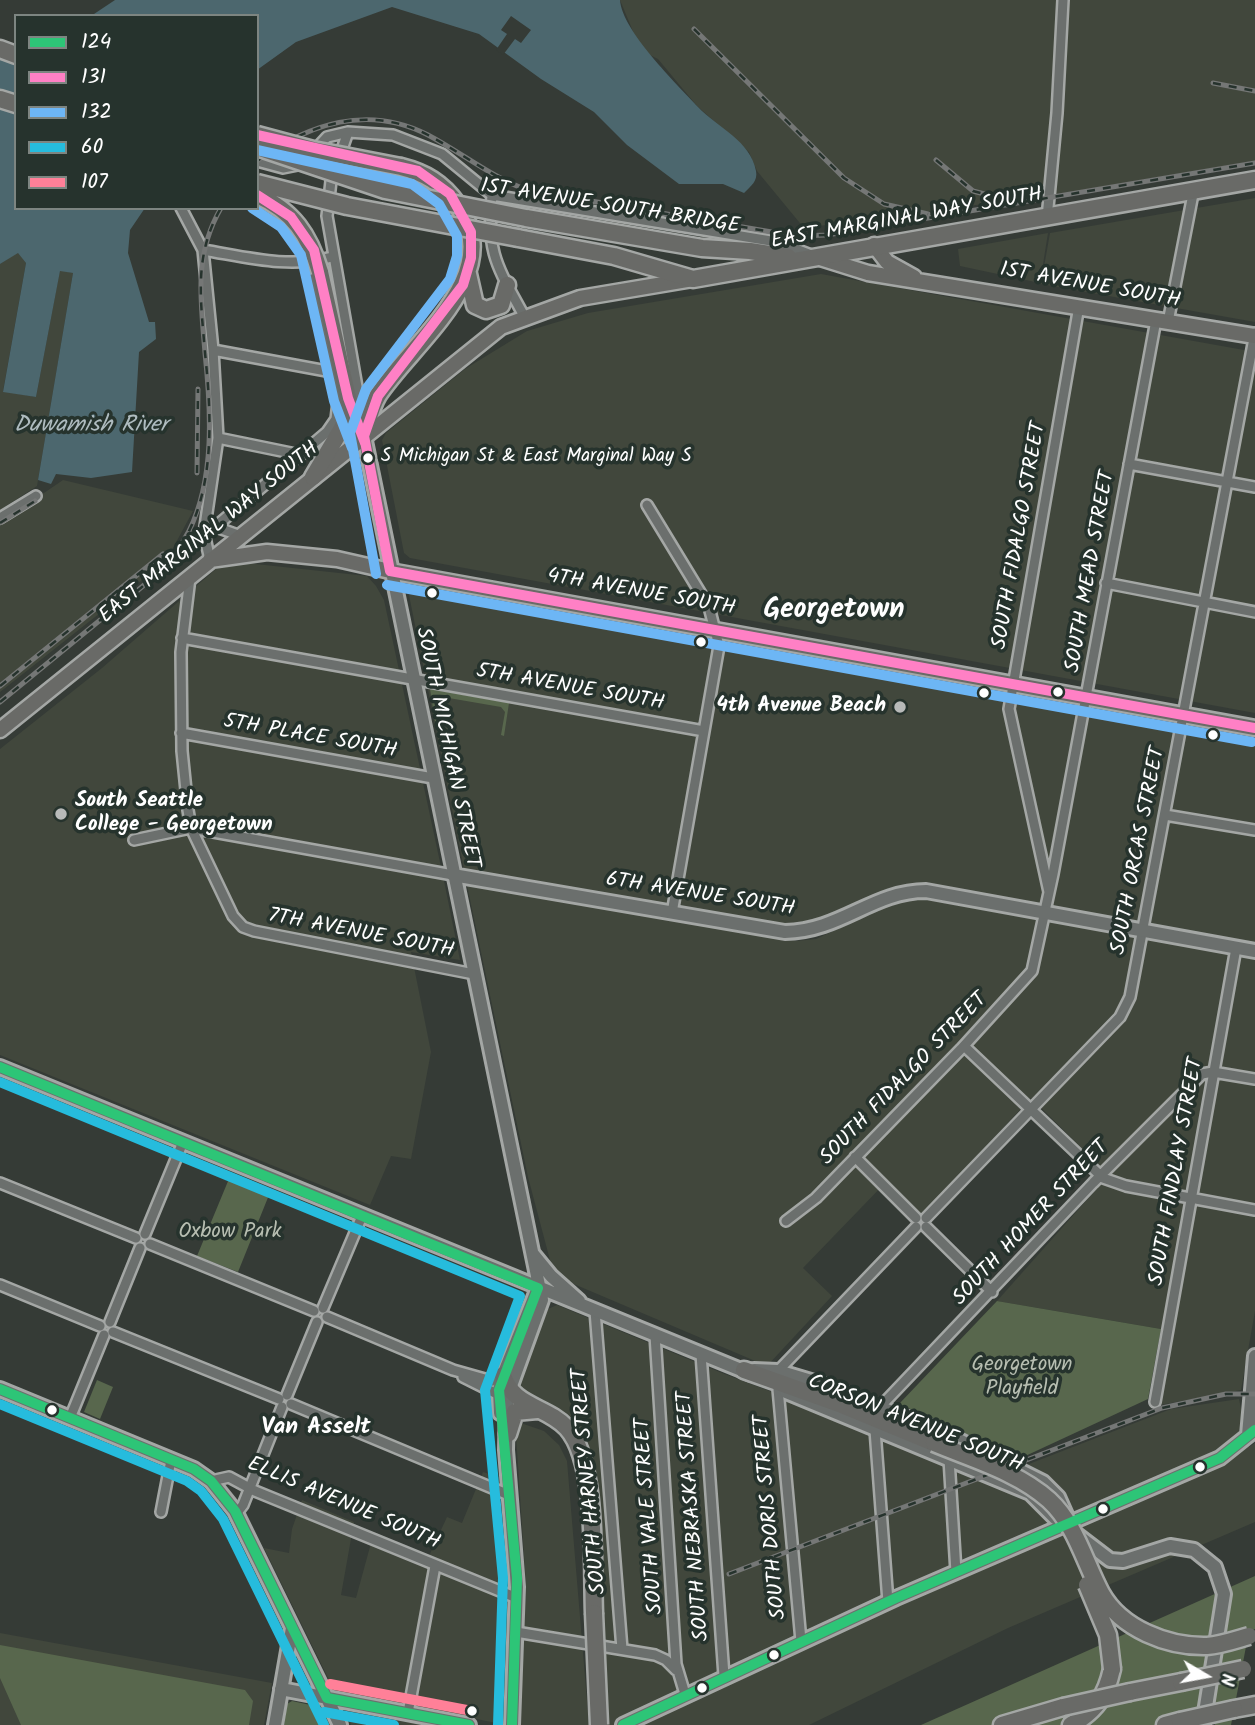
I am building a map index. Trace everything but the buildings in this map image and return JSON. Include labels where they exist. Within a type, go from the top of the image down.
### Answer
[{"type":"highway","points":[[259,136],[313,150],[401,167],[429,176],[442,186],[460,208],[471,232],[468,273],[475,305],[481,308],[501,305],[507,285]]},
{"type":"highway","name":"1ST AVENUE SOUTH BRIDGE","points":[[259,147],[384,190],[702,248],[750,251],[797,259]]},
{"type":"highway","name":"EAST MARGINAL WAY SOUTH","points":[[693,279],[1255,180]]},
{"type":"highway","name":"1ST AVENUE SOUTH BRIDGE","points":[[259,184],[347,206],[614,256],[693,279]]},
{"type":"highway","points":[[259,196],[276,204],[297,222],[310,241],[348,398],[364,436]]},
{"type":"highway","points":[[364,436],[378,396],[449,307],[468,273]]},
{"type":"highway","points":[[313,477],[345,423],[348,398]]},
{"type":"highway","points":[[744,1370],[806,1391],[1020,1479],[1038,1491],[1065,1519],[1102,1595],[1116,1612],[1134,1626],[1159,1638],[1192,1645],[1209,1646],[1252,1636]]},
{"type":"highway","points":[[503,1375],[504,1393],[539,1409],[567,1428],[584,1460],[588,1483],[599,1725]]},
{"type":"highway","points":[[507,1442],[515,1412],[539,1409]]},
{"type":"highway","points":[[1065,1519],[1108,1635],[1112,1669],[1102,1701],[1091,1713],[1071,1725]]},
{"type":"highway","points":[[1004,1725],[1063,1707],[1249,1667]]},
{"type":"highway","points":[[1173,1723],[1255,1705]]},
{"type":"main road","name":"1ST AVENUE SOUTH","points":[[874,245],[887,262],[918,279]]},
{"type":"main road","name":"1ST AVENUE SOUTH","points":[[817,257],[868,273],[1255,334]]},
{"type":"main road","name":"EAST MARGINAL WAY SOUTH","points":[[0,730],[478,342],[524,316],[580,298],[693,279]]},
{"type":"main road","name":"4TH AVENUE SOUTH","points":[[241,537],[267,552]]},
{"type":"main road","name":"4TH AVENUE SOUTH","points":[[210,560],[267,552],[337,559],[390,571],[1255,728]]},
{"type":"street","points":[[1047,218],[1057,113],[1063,0]]},
{"type":"street","points":[[259,162],[282,168],[305,163],[322,140],[348,132],[393,135],[426,146],[457,164],[492,195],[489,232],[491,247],[524,316]]},
{"type":"street","name":"SOUTH MICHIGAN STREET","points":[[348,132],[328,196],[327,216],[332,257],[360,396],[364,436],[390,571],[538,1289],[540,1310],[504,1393],[517,1598],[512,1725]]},
{"type":"street","name":"SOUTH MEAD STREET","points":[[1045,912],[1129,464],[1194,189]]},
{"type":"street","name":"1ST AVENUE SOUTH","points":[[492,195],[777,242],[817,257]]},
{"type":"street","points":[[182,210],[203,250],[213,350],[218,438],[204,540],[210,560]]},
{"type":"street","points":[[203,250],[315,267],[332,257]]},
{"type":"street","points":[[213,350],[332,372],[315,267]]},
{"type":"street","name":"SOUTH FIDALGO STREET","points":[[1049,895],[1009,709],[1079,306]]},
{"type":"street","name":"SOUTH ORCAS STREET","points":[[778,1371],[1120,1017],[1130,997],[1255,334]]},
{"type":"street","name":"EAST MARGINAL WAY SOUTH","points":[[215,527],[327,432],[336,419],[338,402],[332,372]]},
{"type":"street","points":[[218,438],[301,455]]},
{"type":"street","points":[[1129,464],[1255,487]]},
{"type":"street","points":[[0,518],[36,496]]},
{"type":"street","points":[[647,505],[705,601],[716,629],[719,646],[672,913]]},
{"type":"street","name":"4TH AVENUE SOUTH","points":[[205,523],[241,537]]},
{"type":"street","points":[[190,577],[181,638],[181,733],[191,828]]},
{"type":"street","points":[[1106,583],[1255,612]]},
{"type":"street","name":"5TH AVENUE SOUTH","points":[[181,638],[704,730]]},
{"type":"street","name":"5TH PLACE SOUTH","points":[[181,733],[433,778]]},
{"type":"street","points":[[1165,815],[1255,830]]},
{"type":"street","name":"6TH AVENUE SOUTH","points":[[134,840],[191,828],[672,913],[773,930],[801,932],[833,924],[888,898],[916,891],[940,893],[1255,951]]},
{"type":"street","name":"7TH AVENUE SOUTH","points":[[191,828],[233,916],[243,927],[286,939],[474,975]]},
{"type":"street","name":"SOUTH FIDALGO STREET","points":[[786,1221],[816,1198],[1027,978],[1034,964],[1045,912]]},
{"type":"street","name":"SOUTH FINDLAY STREET","points":[[1155,1402],[1236,948]]},
{"type":"street","points":[[964,1046],[1100,1176],[1126,1186],[1255,1210]]},
{"type":"street","name":"CORSON AVENUE SOUTH","points":[[0,1067],[538,1289],[744,1370],[778,1389],[1030,1493],[1055,1518],[1065,1519],[1058,1497],[1048,1486],[943,1432],[778,1371],[744,1370]]},
{"type":"street","points":[[1213,1072],[1255,1079]]},
{"type":"street","name":"SOUTH HOMER STREET","points":[[880,1407],[1100,1176],[1199,1077],[1213,1072]]},
{"type":"street","points":[[70,1418],[107,1329],[138,1243],[145,1234],[183,1142]]},
{"type":"street","points":[[855,1157],[992,1292]]},
{"type":"street","points":[[0,1183],[138,1243],[150,1244],[321,1312],[504,1393]]},
{"type":"street","points":[[236,1514],[250,1487],[362,1216]]},
{"type":"street","points":[[145,1234],[150,1244]]},
{"type":"street","points":[[531,1251],[555,1281],[591,1309]]},
{"type":"street","points":[[0,1285],[509,1495]]},
{"type":"street","points":[[453,1370],[487,1380],[503,1375],[538,1289]]},
{"type":"street","name":"SOUTH HARNEY STREET","points":[[591,1309],[622,1649]]},
{"type":"street","name":"SOUTH VALE STREET","points":[[655,1335],[678,1675],[685,1694]]},
{"type":"street","name":"SOUTH NEBRASKA STREET","points":[[701,1354],[724,1676]]},
{"type":"street","points":[[622,1725],[1065,1519],[1225,1455],[1252,1432],[1255,1356]]},
{"type":"street","name":"ELLIS AVENUE SOUTH","points":[[0,1389],[171,1460],[211,1481],[229,1477],[435,1566],[517,1598]]},
{"type":"street","name":"SOUTH DORIS STREET","points":[[778,1389],[801,1642]]},
{"type":"street","points":[[875,1430],[888,1602]]},
{"type":"street","points":[[970,1468],[977,1450]]},
{"type":"street","points":[[949,1459],[956,1572]]},
{"type":"street","points":[[161,1512],[171,1460]]},
{"type":"street","points":[[211,1481],[236,1514],[340,1725]]},
{"type":"street","points":[[1065,1519],[1110,1560],[1128,1560],[1170,1546],[1194,1550],[1208,1559],[1219,1575],[1224,1594],[1220,1633],[1203,1725]]},
{"type":"street","points":[[408,1713],[435,1566]]},
{"type":"street","points":[[275,1725],[292,1628]]},
{"type":"street","points":[[516,1632],[662,1657],[678,1675]]},
{"type":"street","points":[[281,1689],[470,1725]]},
{"type":"shaded area","points":[[620,0],[1255,0],[1255,161],[1058,194],[804,228],[757,171],[749,152],[697,106],[658,59],[648,54],[637,41]]},
{"type":"shaded area","points":[[1255,198],[1255,322],[1041,284],[1050,233]]},
{"type":"shaded area","points":[[1048,233],[1040,283],[960,266],[958,249]]},
{"type":"shaded area","points":[[18,252],[26,263],[3,391],[36,397],[60,270],[73,273],[37,486],[0,510],[0,264]]},
{"type":"shaded area","points":[[821,274],[1255,352],[1255,713],[410,558],[404,553],[382,440],[386,433],[465,369],[527,331],[588,313]]},
{"type":"shaded area","points":[[63,480],[193,511],[166,561],[0,692],[0,523]]},
{"type":"shaded area","points":[[237,562],[367,576],[376,586],[384,600],[444,881],[460,960],[411,952],[431,1052],[411,1159],[391,1156],[370,1205],[0,1055],[0,749],[102,668],[216,569]]},
{"type":"shaded area","points":[[418,590],[1255,743],[1255,947],[942,886],[920,884],[890,889],[808,924],[784,926],[464,869],[409,595]]},
{"type":"shaded area","points":[[467,885],[796,941],[816,939],[899,901],[922,899],[1255,959],[1255,1311],[1241,1390],[1160,1405],[1173,1331],[997,1301],[1109,1175],[1031,1098],[923,1214],[917,1212],[887,1181],[803,1268],[832,1296],[767,1366],[569,1282],[551,1264],[528,1177]]},
{"type":"shaded area","points":[[557,1305],[722,1373],[949,1459],[985,1481],[1171,1409],[1239,1399],[1249,1447],[1255,1443],[1255,1522],[1008,1628],[809,1725],[606,1725],[596,1472],[588,1444],[576,1423],[523,1390],[519,1381],[548,1309]]},
{"type":"shaded area","points":[[515,1421],[544,1431],[559,1445],[567,1461],[589,1725],[520,1725],[526,1585]]},
{"type":"shaded area","points":[[483,1472],[499,1477],[508,1612],[501,1724],[334,1690],[264,1548],[289,1553],[292,1529],[302,1500],[354,1522],[341,1595],[356,1598],[374,1532],[429,1556],[447,1517],[462,1523]]},
{"type":"shaded area","points":[[0,1633],[272,1683],[264,1725],[0,1725]]},
{"type":"shaded area","points":[[348,1711],[423,1725],[351,1725],[345,1714]]},
{"type":"green space","points":[[430,689],[509,703],[504,736],[501,735],[505,712],[501,707],[443,697],[438,717],[445,719],[444,723],[435,721]]},
{"type":"green space","name":"Oxbow Park","points":[[231,1174],[271,1190],[238,1272],[197,1256]]},
{"type":"green space","name":"Georgetown Playfield","points":[[997,1301],[1161,1329],[1148,1399],[1021,1458],[899,1404]]},
{"type":"green space","points":[[97,1380],[113,1387],[100,1419],[84,1412]]},
{"type":"green space","points":[[1255,1576],[1255,1629],[1249,1631],[1231,1725],[1215,1725],[1213,1718],[1194,1725],[921,1725]]},
{"type":"green space","points":[[0,1645],[245,1690],[253,1701],[249,1725],[21,1725],[0,1678]]},
{"type":"green space","points":[[292,1701],[320,1707],[330,1725],[284,1725],[287,1704]]},
{"type":"water","points":[[115,0],[620,0],[630,27],[652,56],[698,107],[748,151],[753,160],[756,178],[744,193],[723,184],[679,184],[627,145],[594,112],[541,79],[479,34],[392,7],[296,42],[259,69],[259,14],[94,14]]},
{"type":"water","name":"Duwamish River","points":[[0,44],[14,44],[14,210],[144,210],[130,230],[128,253],[149,322],[155,322],[156,339],[139,352],[132,472],[91,478],[56,474],[51,484],[38,480],[73,273],[60,271],[36,397],[3,392],[26,263],[18,253],[0,264]]},
{"type":"pier","points":[[511,16],[531,30],[521,43],[515,39],[503,55],[496,50],[507,34],[501,30]]},
{"type":"railway","points":[[694,29],[844,178],[884,204],[928,214]]},
{"type":"railway","points":[[1213,83],[1255,91]]},
{"type":"railway","points":[[259,160],[318,128],[339,122],[383,121],[428,135],[489,172],[527,190],[795,236],[827,235],[1255,163]]},
{"type":"railway","points":[[936,160],[973,191],[1011,201]]},
{"type":"railway","points":[[0,702],[149,581],[171,558],[189,531],[203,489],[209,444],[209,397],[201,279],[206,244],[220,210]]},
{"type":"railway","points":[[197,473],[198,389]]},
{"type":"railway","points":[[0,523],[35,501]]},
{"type":"railway","points":[[0,686],[163,554]]},
{"type":"railway","points":[[729,1574],[1162,1408],[1226,1394],[1255,1394]]},
{"type":"transit line","name":"131","points":[[259,135],[418,171],[450,194],[471,232],[471,258],[463,285],[378,396],[364,436],[390,571]]},
{"type":"transit line","name":"132","points":[[259,150],[412,184],[439,204],[457,236],[457,256],[450,279],[366,389],[350,433],[376,574]]},
{"type":"transit line","name":"131","points":[[259,196],[291,217],[314,250],[348,398],[365,443]]},
{"type":"transit line","name":"132","points":[[255,210],[281,227],[301,255],[334,401],[352,448]]},
{"type":"transit line","name":"131","points":[[390,571],[1255,728]]},
{"type":"transit line","name":"132","points":[[387,585],[1252,742]]},
{"type":"transit line","name":"124","points":[[0,1067],[538,1288],[499,1390],[517,1578],[512,1725]]},
{"type":"transit line","name":"60","points":[[0,1082],[520,1296],[485,1390],[503,1578],[498,1725]]},
{"type":"transit line","name":"124","points":[[0,1389],[194,1469],[211,1481],[235,1511],[327,1698],[469,1725]]},
{"type":"transit line","name":"60","points":[[0,1404],[187,1481],[201,1491],[223,1519],[324,1725]]},
{"type":"transit line","name":"124","points":[[623,1725],[896,1598],[1220,1458],[1255,1430]]},
{"type":"transit line","name":"107","points":[[330,1684],[472,1711]]},
{"type":"transit line","name":"60","points":[[324,1712],[394,1725]]},
{"type":"place","name":"S Michigan St & East Marginal Way S","points":[[368,458]]},
{"type":"place","name":"4th Avenue Beach","points":[[900,707]]},
{"type":"place","name":"South Seattle College - Georgetown","points":[[61,814]]},
{"type":"district","name":"Georgetown","points":[[834,612]]},
{"type":"district","name":"Van Asselt","points":[[316,1429]]}]
